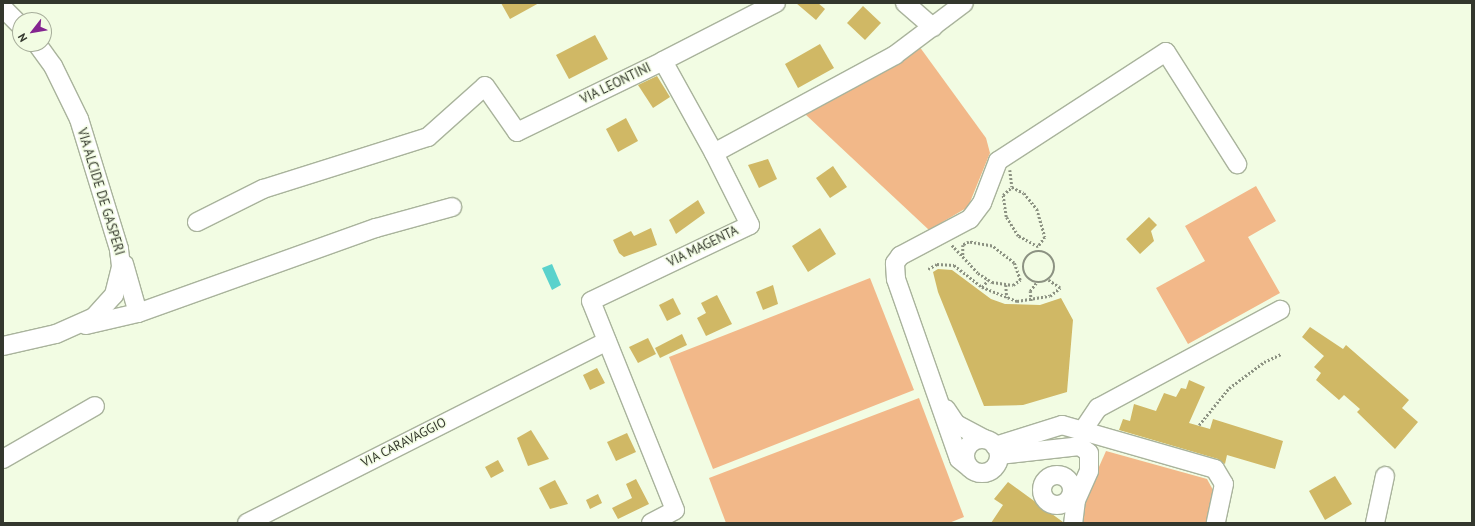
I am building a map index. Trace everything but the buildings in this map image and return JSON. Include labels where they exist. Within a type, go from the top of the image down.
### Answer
[{"type":"street","points":[[663,61],[776,3]]},
{"type":"street","points":[[905,3],[933,27]]},
{"type":"street","points":[[714,153],[895,55],[964,3]]},
{"type":"street","points":[[3,8],[12,17]]},
{"type":"street","name":"VIA ALCIDE DE GASPERI","points":[[3,346],[82,325],[114,295],[121,266],[119,248],[79,119],[53,66],[43,52]]},
{"type":"street","points":[[993,447],[989,471],[970,468],[959,459],[896,279],[895,263],[907,251],[970,219],[982,203],[998,161],[1166,52],[1236,164]]},
{"type":"street","name":"VIA LEONTINI","points":[[197,222],[263,189],[428,136],[485,86],[517,132],[663,61],[714,153]]},
{"type":"street","name":"VIA MAGENTA","points":[[651,523],[675,510],[591,301],[750,225],[714,153]]},
{"type":"street","points":[[82,325],[138,313],[376,228],[452,207]]},
{"type":"street","points":[[119,248],[138,313]]},
{"type":"street","points":[[1083,430],[1098,408],[1280,310]]},
{"type":"street","name":"VIA CARAVAGGIO","points":[[247,523],[607,341]]},
{"type":"street","points":[[937,395],[956,424],[993,447],[1062,425],[1215,469],[1224,484],[1216,523]]},
{"type":"street","points":[[3,459],[95,406]]},
{"type":"street","points":[[970,468],[966,450],[975,440],[993,447],[1080,446],[1092,459],[1074,498],[1073,523]]},
{"type":"street","points":[[1375,523],[1385,476]]},
{"type":"path","points":[[1024,273],[1024,260],[1037,250],[1045,237],[1037,209],[1018,189],[1006,188],[1003,203],[1011,226],[1018,236],[1038,247]]},
{"type":"path","points":[[969,242],[992,246],[1014,263],[1020,274],[1016,283],[1006,285],[988,280],[963,256],[963,245],[969,242]]},
{"type":"path","points":[[1031,301],[1030,291],[1037,283],[1048,280],[1053,274],[1055,263],[1049,254],[1037,250]]},
{"type":"path","points":[[928,269],[937,264],[954,265],[982,287],[1007,298],[1031,301],[1050,296],[1060,288],[1048,280]]},
{"type":"path","points":[[1020,274],[1024,273]]},
{"type":"path","points":[[1024,273],[1037,283]]},
{"type":"path","points":[[982,287],[988,280]]},
{"type":"path","points":[[1006,285],[1007,298]]},
{"type":"path","points":[[1199,425],[1229,388],[1264,362],[1281,354]]},
{"type":"shaded area","points":[[919,46],[986,138],[990,153],[968,207],[929,230],[805,114]]},
{"type":"shaded area","points":[[1256,186],[1276,221],[1248,237],[1280,293],[1188,344],[1156,288],[1205,261],[1185,226]]},
{"type":"shaded area","points":[[870,278],[914,390],[713,469],[669,357]]},
{"type":"shaded area","points":[[919,398],[964,517],[949,523],[726,523],[709,478]]},
{"type":"shaded area","points":[[1106,451],[1207,479],[1213,490],[1206,523],[1079,523],[1083,503]]},
{"type":"water","points":[[552,264],[561,285],[552,290],[542,268]]}]
